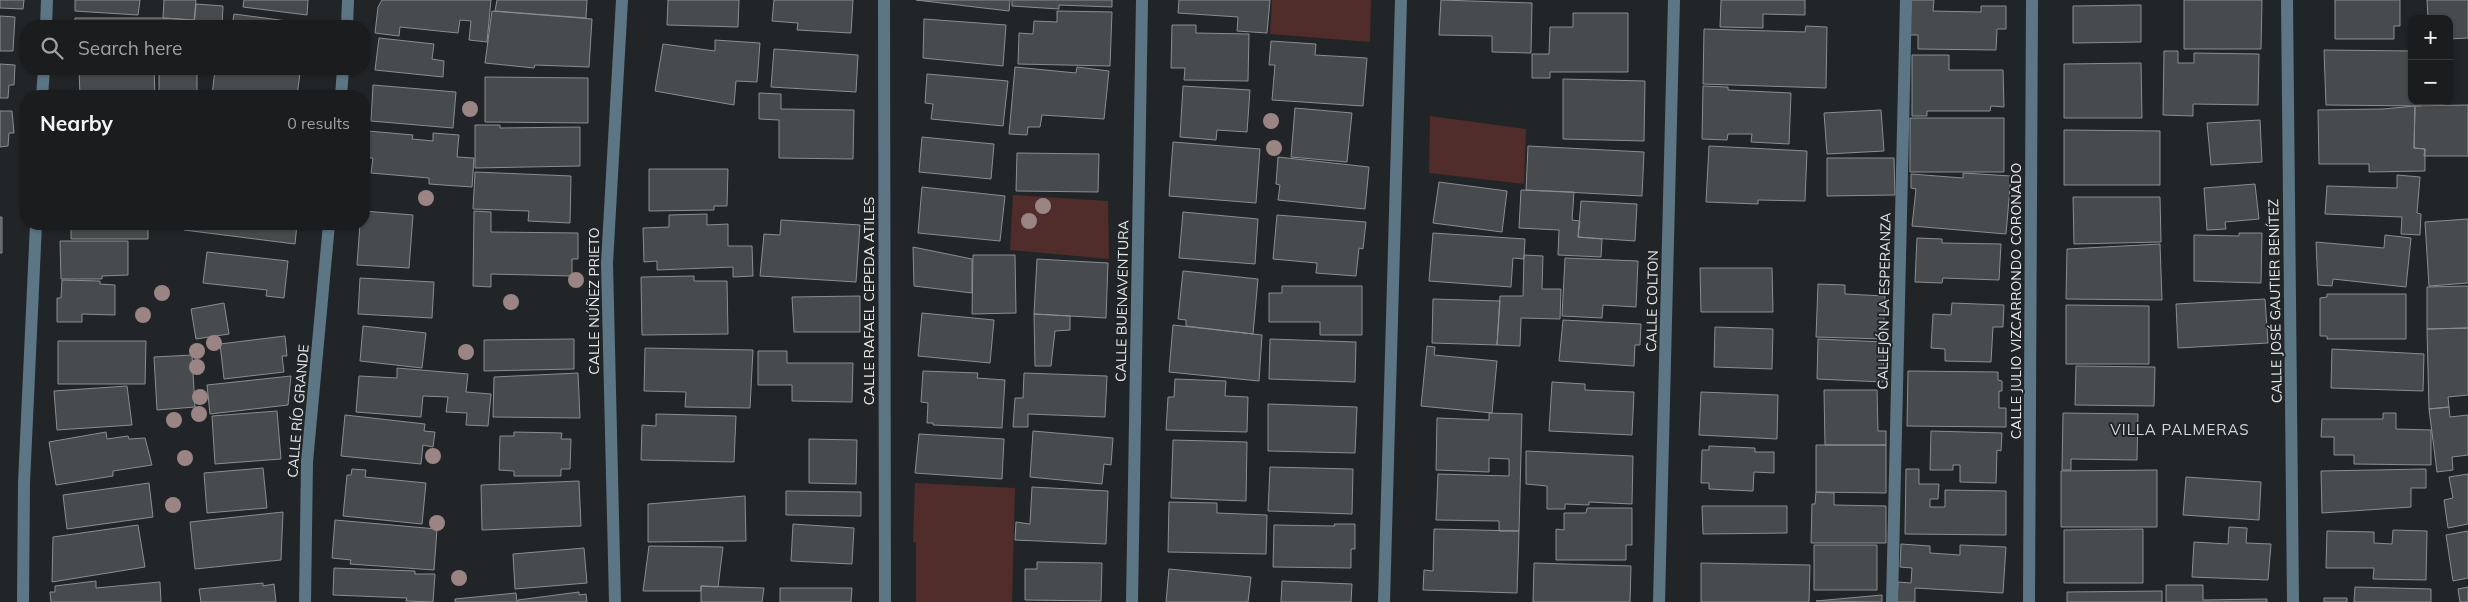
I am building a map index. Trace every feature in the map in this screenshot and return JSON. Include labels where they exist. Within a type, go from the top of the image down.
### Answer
[{"type":"street","points":[[46,20],[47,0]]},
{"type":"street","points":[[347,20],[348,0]]},
{"type":"street","name":"CALLE NÚÑEZ PRIETO","points":[[615,602],[607,263],[622,0]]},
{"type":"street","name":"CALLE RAFAEL CEPEDA ATILES","points":[[884,0],[885,602]]},
{"type":"street","name":"CALLE BUENAVENTURA","points":[[1132,602],[1142,0]]},
{"type":"street","points":[[1384,602],[1401,0]]},
{"type":"street","name":"CALLE COLTON","points":[[1659,602],[1674,0]]},
{"type":"street","name":"CALLEJÓN LA ESPERANZA","points":[[1892,602],[1906,0]]},
{"type":"street","name":"CALLE JULIO VIZCARRONDO CORONADO","points":[[2029,602],[2032,0]]},
{"type":"street","name":"CALLE JOSÉ GAUTIER BENÍTEZ","points":[[2287,0],[2293,602]]},
{"type":"street","points":[[42,90],[44,75]]},
{"type":"street","points":[[342,90],[343,75]]},
{"type":"street","points":[[23,602],[24,483],[36,230]]},
{"type":"street","name":"CALLE RÍO GRANDE","points":[[305,602],[307,462],[328,230]]},
{"type":"shaded area","points":[[1272,0],[1371,0],[1370,42],[1270,34]]},
{"type":"shaded area","points":[[1430,116],[1526,129],[1524,184],[1429,173]]},
{"type":"shaded area","points":[[1013,195],[1108,201],[1109,259],[1010,250]]},
{"type":"shaded area","points":[[915,483],[1015,488],[1012,602],[916,602],[916,543],[913,542]]},
{"type":"building","points":[[0,0],[24,0],[23,9],[0,8]]},
{"type":"building","points":[[75,0],[140,0],[138,15],[75,11]]},
{"type":"building","points":[[164,0],[196,0],[194,20],[163,18]]},
{"type":"building","points":[[244,0],[308,0],[307,15],[243,7]]},
{"type":"building","points":[[382,0],[491,0],[487,42],[469,40],[471,21],[460,20],[458,33],[400,27],[399,36],[375,33],[378,7]]},
{"type":"building","points":[[497,0],[587,0],[586,18],[495,11]]},
{"type":"building","points":[[668,0],[739,0],[738,27],[667,25]]},
{"type":"building","points":[[774,0],[853,0],[851,33],[797,30],[798,23],[772,21]]},
{"type":"building","points":[[916,0],[1010,0],[1009,11]]},
{"type":"building","points":[[1012,0],[1112,0],[1112,7],[1059,5],[1059,9],[1012,6]]},
{"type":"building","points":[[1179,0],[1270,0],[1267,33],[1237,31],[1238,17],[1178,13]]},
{"type":"building","points":[[1441,0],[1532,3],[1531,53],[1492,52],[1492,36],[1439,35]]},
{"type":"building","points":[[1721,0],[1805,0],[1805,15],[1763,14],[1763,28],[1720,27]]},
{"type":"building","points":[[1911,0],[1934,0],[1933,11],[1981,12],[1981,6],[2006,6],[2006,29],[1997,29],[1996,50],[1918,49],[1918,35],[1910,35]]},
{"type":"building","points":[[2184,0],[2262,0],[2261,49],[2184,49]]},
{"type":"building","points":[[2335,0],[2400,0],[2400,26],[2394,26],[2394,39],[2335,39]]},
{"type":"building","points":[[2427,0],[2468,0],[2468,38],[2453,39],[2453,15],[2428,15]]},
{"type":"building","points":[[196,4],[223,6],[222,20],[195,20]]},
{"type":"building","points":[[2141,5],[2141,42],[2073,43],[2073,6]]},
{"type":"building","points":[[492,11],[592,19],[589,67],[535,65],[534,68],[485,63]]},
{"type":"building","points":[[1057,11],[1112,12],[1110,66],[1018,64],[1019,33],[1033,34],[1034,21],[1057,22]]},
{"type":"building","points":[[1573,13],[1628,13],[1628,72],[1550,72],[1550,78],[1532,78],[1532,54],[1549,54],[1550,27],[1573,27]]},
{"type":"building","points":[[234,14],[280,20],[233,20]]},
{"type":"building","points":[[0,16],[15,17],[13,51],[0,51]]},
{"type":"building","points":[[75,18],[163,18],[194,20],[75,20]]},
{"type":"building","points":[[924,19],[1006,25],[1003,66],[923,58]]},
{"type":"building","points":[[1172,25],[1196,25],[1196,33],[1249,34],[1248,81],[1184,80],[1185,68],[1171,68]]},
{"type":"building","points":[[1806,26],[1827,27],[1826,88],[1703,84],[1704,29],[1805,32]]},
{"type":"building","points":[[379,38],[434,44],[432,59],[444,61],[443,77],[375,70]]},
{"type":"building","points":[[715,40],[760,43],[757,82],[736,81],[734,105],[655,91],[663,44],[715,51]]},
{"type":"building","points":[[1271,41],[1316,44],[1315,55],[1367,58],[1363,106],[1272,100],[1275,65],[1269,65]]},
{"type":"building","points":[[774,49],[858,55],[856,92],[771,87]]},
{"type":"building","points":[[2324,50],[2408,51],[2408,105],[2421,106],[2326,105]]},
{"type":"building","points":[[2164,51],[2178,51],[2178,63],[2194,63],[2194,53],[2259,54],[2258,105],[2193,104],[2193,116],[2163,115]]},
{"type":"building","points":[[1912,55],[1949,55],[1949,70],[2003,70],[2004,107],[1991,106],[1990,111],[1927,111],[1927,116],[1912,116]]},
{"type":"building","points":[[2141,63],[2142,118],[2064,118],[2064,64]]},
{"type":"building","points":[[0,64],[15,65],[14,85],[9,85],[8,98],[0,98]]},
{"type":"building","points":[[1015,67],[1076,73],[1077,67],[1109,71],[1104,119],[1042,115],[1040,127],[1028,127],[1027,135],[1009,134]]},
{"type":"building","points":[[927,74],[1008,81],[1003,126],[931,119],[933,104],[925,103]]},
{"type":"building","points":[[79,75],[154,75],[155,90],[80,90]]},
{"type":"building","points":[[159,75],[197,75],[197,90],[159,90]]},
{"type":"building","points":[[214,75],[300,75],[298,90],[213,90]]},
{"type":"building","points":[[485,77],[588,78],[588,123],[485,122]]},
{"type":"building","points":[[1563,79],[1645,81],[1644,141],[1563,139]]},
{"type":"building","points":[[373,85],[456,92],[453,128],[371,121]]},
{"type":"building","points":[[1183,86],[1250,90],[1247,132],[1217,130],[1216,140],[1180,137]]},
{"type":"building","points":[[1703,86],[1728,87],[1728,90],[1791,93],[1789,144],[1751,142],[1752,134],[1728,134],[1727,140],[1702,139]]},
{"type":"building","points":[[759,93],[781,94],[781,109],[854,110],[853,159],[779,158],[779,120],[759,119]]},
{"type":"building","points":[[2468,105],[2468,156],[2424,156],[2425,149],[2414,148],[2415,106]]},
{"type":"building","points":[[2415,106],[2414,148],[2425,149],[2425,171],[2369,172],[2369,164],[2319,164],[2318,110],[2383,109]]},
{"type":"building","points":[[1295,108],[1352,113],[1347,162],[1291,157]]},
{"type":"building","points":[[1881,110],[1884,151],[1827,154],[1824,113]]},
{"type":"building","points":[[0,111],[12,111],[14,133],[9,133],[8,146],[0,147]]},
{"type":"building","points":[[1910,118],[2004,118],[2004,172],[1910,172]]},
{"type":"building","points":[[2260,120],[2262,162],[2211,165],[2207,123]]},
{"type":"building","points":[[475,125],[500,125],[500,128],[580,127],[580,166],[475,168]]},
{"type":"building","points":[[2064,130],[2160,131],[2160,185],[2064,185]]},
{"type":"building","points":[[370,131],[413,135],[412,139],[433,141],[433,133],[459,135],[457,157],[474,158],[472,187],[429,184],[429,178],[371,173],[373,158],[370,158]]},
{"type":"building","points":[[922,137],[994,144],[991,179],[919,172]]},
{"type":"building","points":[[1173,142],[1260,149],[1256,203],[1169,196]]},
{"type":"building","points":[[1528,146],[1644,152],[1642,196],[1526,190]]},
{"type":"building","points":[[1709,146],[1807,151],[1805,201],[1758,200],[1758,204],[1706,202]]},
{"type":"building","points":[[1017,153],[1099,154],[1098,192],[1016,191]]},
{"type":"building","points":[[1278,157],[1369,167],[1365,209],[1278,200],[1280,185],[1276,184]]},
{"type":"building","points":[[1827,158],[1894,158],[1895,195],[1827,196]]},
{"type":"building","points":[[649,169],[728,169],[727,206],[714,206],[714,210],[649,211]]},
{"type":"building","points":[[475,172],[571,176],[570,223],[528,221],[529,211],[473,209]]},
{"type":"building","points":[[1963,173],[2011,176],[2006,234],[1912,226],[1916,189],[1911,188],[1911,174],[1963,178]]},
{"type":"building","points":[[2397,175],[2420,177],[2417,213],[2421,214],[2420,235],[2401,234],[2402,217],[2325,214],[2327,186],[2397,188]]},
{"type":"building","points":[[1439,182],[1507,191],[1502,232],[1433,223]]},
{"type":"building","points":[[2255,184],[2259,219],[2225,222],[2226,229],[2207,230],[2204,188]]},
{"type":"building","points":[[922,187],[1005,196],[1000,241],[918,233]]},
{"type":"building","points":[[1521,190],[1574,192],[1572,220],[1580,221],[1578,237],[1602,239],[1601,257],[1558,255],[1559,230],[1519,228]]},
{"type":"building","points":[[2073,197],[2160,197],[2161,242],[2074,244]]},
{"type":"building","points":[[1581,201],[1637,204],[1635,241],[1578,237]]},
{"type":"building","points":[[370,211],[413,215],[409,268],[357,265],[360,230],[370,230]]},
{"type":"building","points":[[474,211],[491,212],[491,232],[578,233],[578,259],[572,259],[572,276],[491,274],[491,287],[473,286]]},
{"type":"building","points":[[1183,212],[1258,219],[1255,264],[1179,258]]},
{"type":"building","points":[[707,214],[707,225],[728,224],[728,246],[752,246],[753,276],[733,277],[733,267],[657,270],[657,261],[644,262],[643,228],[669,227],[669,215]]},
{"type":"building","points":[[1277,215],[1366,222],[1363,249],[1359,248],[1356,276],[1316,273],[1317,263],[1273,259]]},
{"type":"building","points":[[0,217],[2,217],[2,253],[0,253]]},
{"type":"building","points":[[2468,219],[2468,283],[2429,286],[2425,222]]},
{"type":"building","points":[[781,220],[860,225],[856,282],[760,276],[764,234],[780,235]]},
{"type":"building","points":[[71,230],[148,230],[148,239],[71,239]]},
{"type":"building","points":[[184,230],[296,230],[295,244]]},
{"type":"building","points":[[1433,233],[1525,239],[1524,259],[1513,258],[1511,287],[1429,281]]},
{"type":"building","points":[[2239,233],[2262,233],[2261,283],[2194,281],[2194,235],[2239,236]]},
{"type":"building","points":[[2385,235],[2411,238],[2406,287],[2333,279],[2332,286],[2318,285],[2316,242],[2384,248]]},
{"type":"building","points":[[1917,238],[1942,239],[1942,243],[2001,244],[1999,280],[1943,278],[1942,283],[1915,282]]},
{"type":"building","points":[[60,241],[128,241],[128,275],[102,276],[102,279],[61,279]]},
{"type":"building","points":[[2160,244],[2162,300],[2066,299],[2067,249]]},
{"type":"building","points":[[913,247],[972,259],[972,293],[914,286]]},
{"type":"building","points":[[207,252],[288,261],[284,298],[266,296],[267,290],[203,283]]},
{"type":"building","points":[[973,255],[1015,255],[1016,313],[972,314]]},
{"type":"building","points":[[1524,255],[1543,256],[1542,289],[1561,289],[1560,319],[1521,318],[1520,346],[1497,345],[1500,296],[1523,296]]},
{"type":"building","points":[[1565,258],[1638,261],[1636,307],[1603,305],[1602,318],[1562,316]]},
{"type":"building","points":[[1037,259],[1108,263],[1106,318],[1034,314]]},
{"type":"building","points":[[1700,268],[1772,268],[1773,312],[1701,312]]},
{"type":"building","points":[[1183,271],[1258,279],[1253,334],[1186,326],[1186,320],[1178,319]]},
{"type":"building","points":[[694,276],[694,281],[727,281],[728,334],[642,335],[641,277]]},
{"type":"building","points":[[360,278],[434,282],[432,318],[358,314]]},
{"type":"building","points":[[62,280],[100,281],[100,284],[115,285],[115,315],[82,314],[82,322],[57,322],[57,298],[61,298]]},
{"type":"building","points":[[1818,284],[1845,285],[1845,294],[1885,296],[1883,339],[1816,337]]},
{"type":"building","points":[[1282,286],[1362,286],[1362,335],[1320,335],[1320,322],[1269,322],[1269,293],[1282,293]]},
{"type":"building","points":[[2468,286],[2468,328],[2427,329],[2427,287]]},
{"type":"building","points":[[2327,294],[2406,294],[2406,339],[2327,339],[2327,336],[2320,336],[2320,298],[2327,297]]},
{"type":"building","points":[[860,296],[860,332],[794,332],[792,297]]},
{"type":"building","points":[[1433,299],[1500,301],[1497,345],[1432,343]]},
{"type":"building","points":[[2265,299],[2268,343],[2178,348],[2176,304]]},
{"type":"building","points":[[224,303],[229,334],[196,339],[191,309]]},
{"type":"building","points":[[1952,303],[2004,305],[2003,327],[1993,327],[1991,362],[1945,361],[1945,349],[1931,348],[1933,314],[1951,315]]},
{"type":"building","points":[[2066,305],[2149,306],[2149,364],[2066,364]]},
{"type":"building","points":[[922,313],[994,320],[990,363],[918,356]]},
{"type":"building","points":[[1034,314],[1070,316],[1070,330],[1055,331],[1051,366],[1035,366]]},
{"type":"building","points":[[1563,320],[1641,324],[1640,345],[1635,345],[1634,366],[1559,361]]},
{"type":"building","points":[[1173,325],[1262,335],[1259,381],[1169,372]]},
{"type":"building","points":[[363,326],[426,333],[422,368],[360,361]]},
{"type":"building","points":[[1715,327],[1773,329],[1772,369],[1714,367]]},
{"type":"building","points":[[2468,328],[2468,395],[2448,397],[2449,407],[2429,409],[2427,329]]},
{"type":"building","points":[[285,336],[287,356],[282,356],[284,372],[224,379],[220,344]]},
{"type":"building","points":[[574,339],[574,369],[484,371],[484,340]]},
{"type":"building","points":[[1270,339],[1356,342],[1355,382],[1269,379]]},
{"type":"building","points":[[1818,339],[1884,342],[1883,382],[1817,379]]},
{"type":"building","points":[[58,341],[146,341],[145,384],[58,384]]},
{"type":"building","points":[[1427,346],[1435,347],[1434,355],[1497,361],[1492,413],[1421,406]]},
{"type":"building","points":[[645,348],[753,350],[750,408],[685,407],[686,392],[644,391]]},
{"type":"building","points":[[2332,349],[2424,354],[2423,391],[2331,388]]},
{"type":"building","points":[[758,351],[787,351],[787,363],[853,363],[852,402],[792,401],[792,385],[758,385]]},
{"type":"building","points":[[192,355],[195,407],[157,410],[154,357]]},
{"type":"building","points":[[2076,366],[2155,367],[2154,406],[2075,405]]},
{"type":"building","points":[[397,368],[468,374],[466,392],[491,394],[488,426],[466,425],[467,413],[446,412],[448,397],[423,396],[421,417],[356,412],[359,376],[397,378]]},
{"type":"building","points":[[923,371],[978,373],[977,378],[1005,380],[1002,428],[933,425],[933,423],[927,423],[928,403],[921,402]]},
{"type":"building","points":[[1908,371],[1998,372],[1998,380],[2002,381],[2002,391],[1999,391],[1999,408],[2006,408],[2006,427],[1907,426]]},
{"type":"building","points":[[578,373],[580,418],[493,417],[494,377]]},
{"type":"building","points":[[1024,373],[1107,376],[1105,417],[1028,414],[1028,427],[1013,427],[1015,398],[1023,398]]},
{"type":"building","points":[[291,376],[288,405],[210,414],[207,385]]},
{"type":"building","points":[[1175,379],[1226,381],[1225,396],[1248,397],[1247,432],[1166,430],[1168,397],[1174,397]]},
{"type":"building","points":[[1552,382],[1585,384],[1585,390],[1634,392],[1632,435],[1549,431]]},
{"type":"building","points":[[127,386],[132,425],[57,430],[54,391]]},
{"type":"building","points":[[1824,390],[1877,390],[1878,431],[1886,431],[1886,445],[1825,445]]},
{"type":"building","points":[[1701,392],[1778,395],[1777,439],[1699,435]]},
{"type":"building","points":[[1268,404],[1357,407],[1355,453],[1268,451]]},
{"type":"building","points":[[2449,407],[2450,417],[2468,415],[2468,455],[2452,457],[2453,470],[2437,472],[2429,409]]},
{"type":"building","points":[[277,411],[281,459],[215,464],[212,416]]},
{"type":"building","points":[[1489,413],[1522,414],[1519,531],[1499,531],[1499,521],[1436,520],[1438,474],[1509,476],[1509,459],[1489,458],[1489,472],[1436,470],[1437,418],[1489,420]]},
{"type":"building","points":[[2063,413],[2138,414],[2137,460],[2071,459],[2071,470],[2062,470]]},
{"type":"building","points":[[2383,413],[2396,413],[2396,429],[2431,430],[2431,465],[2354,464],[2354,455],[2334,455],[2334,437],[2321,437],[2322,419],[2383,419]]},
{"type":"building","points":[[656,414],[736,416],[734,462],[641,460],[642,425],[656,426]]},
{"type":"building","points":[[345,415],[425,424],[424,431],[435,432],[433,447],[423,445],[421,464],[341,456]]},
{"type":"building","points":[[1033,431],[1113,438],[1111,465],[1104,464],[1102,484],[1030,477]]},
{"type":"building","points":[[1931,431],[2002,433],[2001,451],[1997,450],[1996,483],[1960,482],[1960,465],[1953,465],[1953,470],[1930,470]]},
{"type":"building","points":[[106,432],[107,439],[128,436],[129,439],[145,438],[152,465],[113,471],[113,476],[56,485],[49,442]]},
{"type":"building","points":[[514,432],[562,433],[561,439],[571,439],[570,469],[561,469],[561,476],[514,476],[514,471],[499,470],[500,436],[514,436]]},
{"type":"building","points":[[919,434],[1004,439],[1002,479],[915,473]]},
{"type":"building","points":[[809,439],[857,440],[856,484],[809,483]]},
{"type":"building","points":[[1173,440],[1247,442],[1246,501],[1171,498]]},
{"type":"building","points":[[1816,445],[1886,445],[1886,493],[1816,492]]},
{"type":"building","points":[[1709,446],[1755,448],[1755,452],[1774,452],[1774,473],[1754,472],[1753,491],[1709,489],[1709,483],[1701,483],[1702,450],[1709,450]]},
{"type":"building","points":[[1526,451],[1633,456],[1632,504],[1589,502],[1589,505],[1565,504],[1565,509],[1547,509],[1547,486],[1526,484]]},
{"type":"building","points":[[1270,467],[1353,469],[1352,514],[1268,511]]},
{"type":"building","points":[[263,468],[267,508],[207,513],[204,473]]},
{"type":"building","points":[[352,469],[366,470],[365,477],[426,483],[422,524],[343,516],[347,475],[351,475]]},
{"type":"building","points":[[1906,469],[1919,469],[1919,484],[1939,484],[1938,499],[1930,499],[1930,507],[1945,507],[1945,490],[2006,491],[2006,535],[1905,534]]},
{"type":"building","points":[[2426,469],[2426,488],[2411,488],[2411,507],[2322,513],[2321,471]]},
{"type":"building","points":[[2157,470],[2157,527],[2061,527],[2061,471]]},
{"type":"building","points":[[2468,474],[2468,524],[2448,528],[2444,500],[2453,498],[2449,477]]},
{"type":"building","points":[[2186,477],[2261,482],[2259,520],[2183,515]]},
{"type":"building","points":[[579,481],[581,526],[482,530],[481,485]]},
{"type":"building","points":[[149,483],[153,517],[67,529],[63,495]]},
{"type":"building","points":[[1032,487],[1108,491],[1106,544],[1015,540],[1016,522],[1030,524]]},
{"type":"building","points":[[786,491],[861,492],[861,516],[786,515]]},
{"type":"building","points":[[1816,492],[1834,493],[1834,505],[1886,506],[1886,543],[1811,543],[1812,504],[1815,504]]},
{"type":"building","points":[[745,496],[746,541],[648,542],[648,504]]},
{"type":"building","points":[[1169,502],[1217,503],[1217,513],[1267,515],[1266,554],[1168,552]]},
{"type":"building","points":[[1702,506],[1787,506],[1787,533],[1703,534]]},
{"type":"building","points":[[1587,508],[1632,508],[1632,545],[1626,545],[1626,560],[1556,560],[1556,529],[1564,530],[1564,513],[1586,513]]},
{"type":"building","points":[[283,512],[281,560],[195,569],[190,522]]},
{"type":"building","points":[[335,520],[437,529],[434,570],[350,564],[351,560],[332,558]]},
{"type":"building","points":[[793,524],[854,528],[852,564],[791,561]]},
{"type":"building","points":[[1334,524],[1355,524],[1355,549],[1351,549],[1351,568],[1273,567],[1274,525],[1335,526]]},
{"type":"building","points":[[138,525],[145,567],[52,582],[53,537]]},
{"type":"building","points":[[2229,527],[2247,528],[2246,543],[2271,544],[2268,580],[2192,577],[2194,542],[2228,544]]},
{"type":"building","points":[[1434,529],[1519,531],[1517,593],[1423,590],[1424,570],[1433,571]]},
{"type":"building","points":[[2143,529],[2143,583],[2064,583],[2064,530]]},
{"type":"building","points":[[2393,530],[2427,531],[2426,580],[2373,579],[2374,568],[2326,568],[2327,531],[2374,532],[2374,543],[2392,544]]},
{"type":"building","points":[[2468,531],[2468,578],[2453,581],[2446,535]]},
{"type":"building","points":[[1901,544],[1930,546],[1930,553],[1960,555],[1960,545],[2006,547],[2003,593],[1915,588],[1915,602],[1897,602],[1898,582],[1911,583],[1912,568],[1900,567]]},
{"type":"building","points":[[1814,545],[1877,545],[1877,590],[1814,590]]},
{"type":"building","points":[[649,546],[723,547],[718,587],[701,586],[701,591],[643,591]]},
{"type":"building","points":[[584,548],[587,583],[515,589],[513,554]]},
{"type":"building","points":[[1037,562],[1102,563],[1101,601],[1025,600],[1025,569],[1037,569]]},
{"type":"building","points":[[1534,563],[1631,566],[1630,602],[1533,602]]},
{"type":"building","points":[[1701,563],[1810,565],[1809,602],[1701,602]]},
{"type":"building","points":[[334,568],[415,571],[415,574],[435,574],[433,602],[406,601],[407,598],[333,595]]},
{"type":"building","points":[[1169,569],[1251,577],[1248,602],[1166,602]]},
{"type":"building","points":[[96,581],[96,588],[160,582],[161,602],[51,602],[50,592],[55,592],[55,586]]},
{"type":"building","points":[[1282,581],[1352,584],[1351,602],[1281,602]]},
{"type":"building","points":[[263,583],[263,586],[274,584],[276,602],[201,602],[199,589]]},
{"type":"building","points":[[2166,585],[2203,585],[2203,600],[2267,599],[2267,602],[2166,602]]},
{"type":"building","points":[[701,586],[764,588],[762,602],[701,602]]},
{"type":"building","points":[[2355,587],[2431,589],[2431,602],[2354,602]]},
{"type":"building","points":[[2468,587],[2468,602],[2460,602],[2458,589]]},
{"type":"building","points":[[780,588],[852,588],[851,602],[780,602]]},
{"type":"building","points":[[2162,591],[2162,602],[2067,602],[2067,592]]},
{"type":"building","points":[[579,592],[579,595],[586,594],[587,602],[518,602],[518,600]]},
{"type":"building","points":[[516,593],[517,602],[455,602],[455,599]]},
{"type":"building","points":[[1882,595],[1882,602],[1816,601]]},
{"type":"building","points":[[2324,598],[2347,598],[2347,602],[2324,602]]},
{"type":"district","name":"VILLA PALMERAS","points":[[2180,429]]}]
